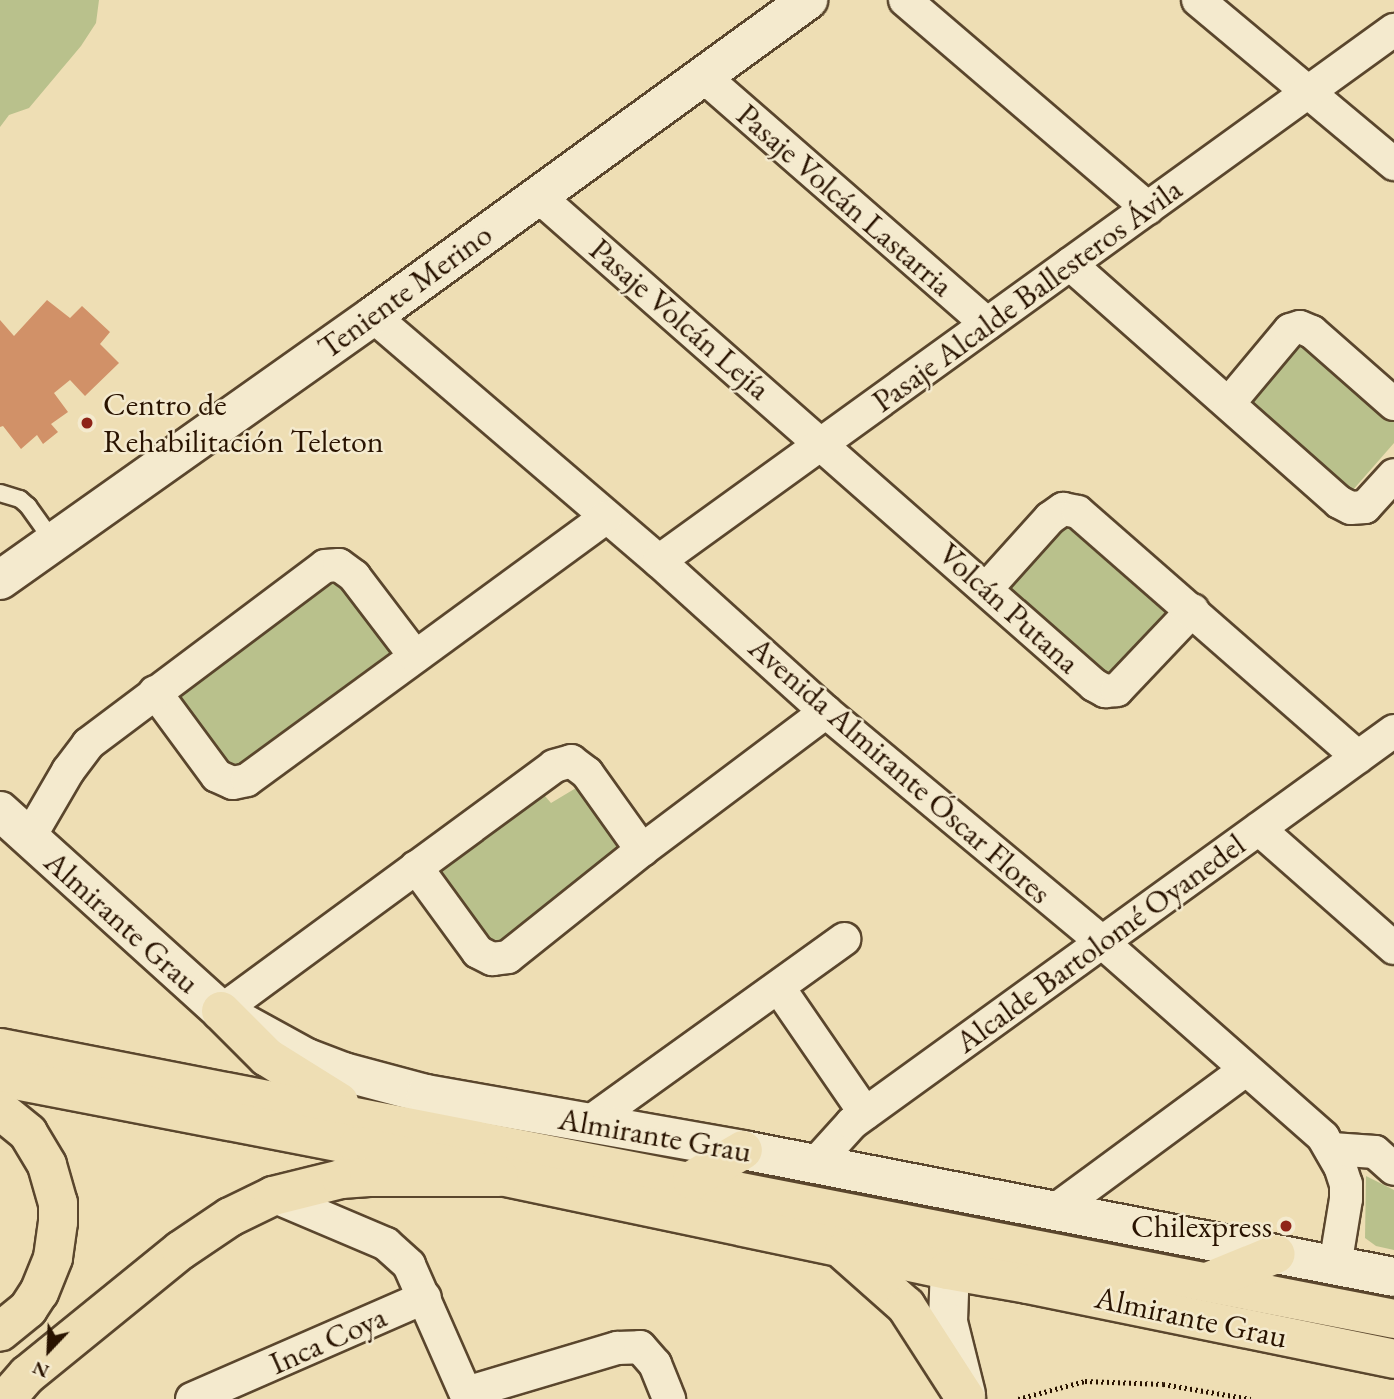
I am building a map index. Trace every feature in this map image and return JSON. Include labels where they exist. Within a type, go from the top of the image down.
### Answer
[{"type":"main road","points":[[221,1011],[267,1057],[294,1076],[352,1109],[383,1121]]},
{"type":"main road","name":"Almirante Grau","points":[[0,1048],[692,1180],[1394,1319]]},
{"type":"main road","name":"Almirante Grau","points":[[0,1077],[358,1146],[948,1270],[1394,1359]]},
{"type":"main road","points":[[0,1110],[28,1133],[43,1157],[54,1184],[58,1222],[53,1258],[39,1292],[28,1310],[0,1332]]},
{"type":"main road","points":[[692,1180],[743,1150]]},
{"type":"main road","points":[[6,1399],[27,1375],[181,1250],[230,1217],[273,1196],[360,1178],[499,1177]]},
{"type":"main road","points":[[840,1247],[906,1306],[966,1399]]},
{"type":"main road","points":[[1207,1282],[1276,1254]]},
{"type":"street","name":"Teniente Merino","points":[[0,580],[373,316],[808,0]]},
{"type":"street","points":[[905,0],[1148,208]]},
{"type":"street","points":[[1198,0],[1394,164]]},
{"type":"street","name":"Pasaje Alcalde Ballesteros Ávila","points":[[659,561],[1394,30]]},
{"type":"street","name":"Pasaje Volcán Lastarria","points":[[703,76],[987,324]]},
{"type":"street","name":"Pasaje Volcán Lejía","points":[[537,195],[822,443]]},
{"type":"street","points":[[1070,264],[1339,502],[1351,508],[1365,507],[1394,475]]},
{"type":"street","name":"Avenida Almirante Óscar Flores","points":[[373,316],[659,561],[826,712],[1102,942],[1245,1070],[1313,1126],[1332,1149],[1344,1174],[1346,1192],[1335,1266]]},
{"type":"street","points":[[1229,403],[1290,330],[1300,327],[1312,332],[1394,404]]},
{"type":"street","name":"Volcán Putana","points":[[822,443],[1094,685],[1105,691],[1117,690],[1193,610]]},
{"type":"street","points":[[987,588],[1050,518],[1063,509],[1078,512],[1358,757]]},
{"type":"street","points":[[155,692],[217,776],[233,783],[247,780],[606,517]]},
{"type":"street","points":[[29,838],[68,771],[89,744],[325,566],[339,565],[354,576],[415,656]]},
{"type":"street","points":[[416,867],[478,952],[492,959],[508,957],[642,850],[826,712]]},
{"type":"street","name":"Alcalde Bartolomé Oyanedel","points":[[815,1164],[833,1140],[865,1113],[1394,731]]},
{"type":"street","points":[[221,1011],[554,766],[571,761],[587,773],[642,850]]},
{"type":"street","name":"Almirante Grau","points":[[0,811],[221,1011],[286,1048],[344,1072],[426,1094],[743,1150],[1394,1277]]},
{"type":"street","points":[[1259,829],[1394,948]]},
{"type":"street","points":[[587,1124],[844,939]]},
{"type":"street","points":[[779,988],[865,1113]]},
{"type":"street","points":[[1054,1211],[1245,1070]]},
{"type":"street","points":[[1332,1149],[1375,1152],[1394,1169]]},
{"type":"street","points":[[273,1196],[386,1244],[409,1265],[467,1396],[617,1348],[640,1347],[654,1364],[669,1399]]},
{"type":"street","points":[[951,1233],[948,1322],[966,1399]]},
{"type":"street","name":"Inca Coya","points":[[192,1399],[425,1297]]},
{"type":"lane","points":[[0,493],[20,499],[28,506],[53,541]]},
{"type":"path","points":[[1018,1399],[1085,1381],[1163,1384],[1251,1399]]},
{"type":"green space","points":[[0,0],[99,0],[96,23],[81,46],[29,108],[9,115],[0,127]]},
{"type":"green space","points":[[1303,340],[1394,418],[1394,443],[1352,491],[1249,402]]},
{"type":"green space","points":[[1068,520],[1170,612],[1104,684],[1002,593]]},
{"type":"green space","points":[[335,573],[395,650],[232,778],[172,700]]},
{"type":"green space","points":[[591,779],[636,841],[503,941],[474,936],[438,885],[442,859],[538,788],[551,803]]},
{"type":"green space","points":[[1366,1176],[1394,1190],[1394,1250],[1376,1246],[1365,1238]]},
{"type":"building","points":[[47,300],[70,318],[82,306],[110,332],[100,344],[119,363],[85,396],[70,380],[54,393],[68,412],[51,424],[58,432],[43,444],[37,435],[21,449],[3,426],[0,427],[0,320],[14,336]]},
{"type":"place","name":"Centro de Rehabilitación Teleton","points":[[87,423]]},
{"type":"place","name":"Chilexpress","points":[[1286,1226]]}]
